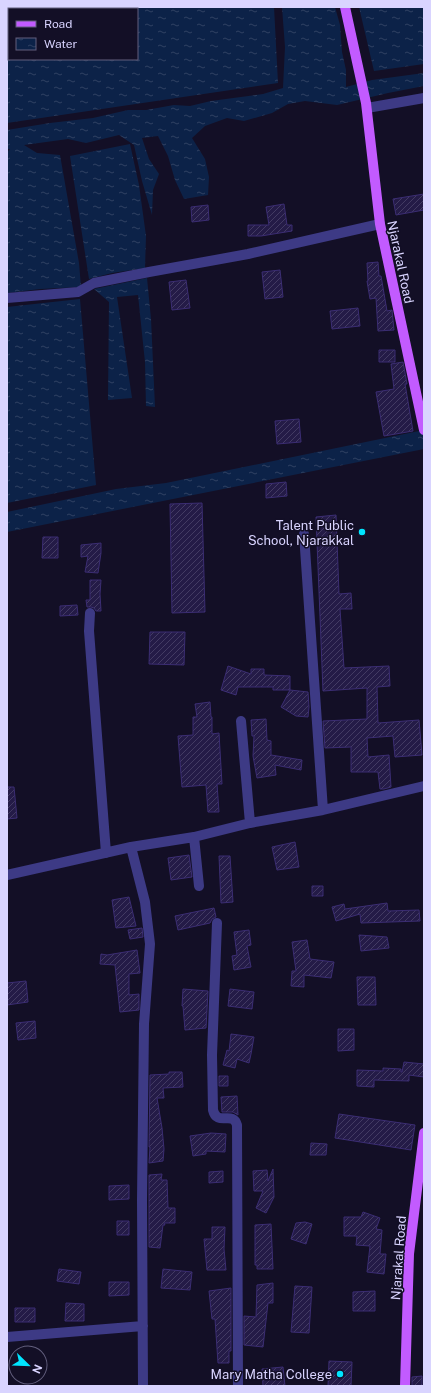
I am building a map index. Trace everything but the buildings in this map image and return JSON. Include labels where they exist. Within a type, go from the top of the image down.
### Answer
[{"type":"main road","name":"Njarakal Road","points":[[345,7],[366,106],[380,224],[423,427]]},
{"type":"main road","name":"Njarakal Road","points":[[405,1386],[409,1254],[422,1174],[424,1133]]},
{"type":"street","points":[[366,106],[424,98]]},
{"type":"street","points":[[7,298],[78,292],[94,283],[248,254],[380,224]]},
{"type":"street","points":[[304,534],[323,810]]},
{"type":"street","points":[[90,613],[89,630],[106,853]]},
{"type":"street","points":[[240,721],[250,823]]},
{"type":"street","points":[[7,875],[131,847],[194,837],[250,823],[323,810],[424,786]]},
{"type":"street","points":[[194,837],[199,886]]},
{"type":"street","points":[[131,847],[145,902],[150,944],[144,1024],[143,1386]]},
{"type":"street","points":[[217,923],[212,1055],[213,1110],[214,1115],[217,1118],[232,1118],[235,1120],[237,1125],[238,1386]]},
{"type":"street","points":[[7,1337],[143,1326]]},
{"type":"water","points":[[7,7],[274,7],[278,83],[7,123]]},
{"type":"water","points":[[282,7],[335,7],[340,25],[342,52],[346,70],[346,87],[372,80],[424,73],[424,86],[337,105],[305,101],[288,104],[272,113],[244,121],[227,118],[205,126],[192,138],[205,159],[209,177],[208,195],[184,199],[175,180],[168,156],[158,136],[142,138],[149,159],[159,174],[153,190],[152,215],[142,181],[134,145],[119,135],[86,143],[68,139],[24,145],[37,153],[60,155],[79,263],[81,287],[40,289],[7,293],[7,152],[10,149],[7,149],[7,130],[93,118],[128,110],[146,110],[174,105],[190,106],[211,101],[263,94],[283,88],[285,47]]},
{"type":"water","points":[[359,7],[424,7],[424,64],[374,71]]},
{"type":"water","points":[[130,144],[139,185],[146,236],[145,268],[112,273],[89,279],[70,156]]},
{"type":"water","points":[[147,278],[151,319],[155,407],[146,406],[145,362],[138,295],[117,297],[132,398],[108,400],[109,302],[94,289]]},
{"type":"water","points":[[80,299],[96,485],[7,503],[7,307]]},
{"type":"water","points":[[424,430],[424,449],[7,532],[7,512],[116,489],[166,483]]},
{"type":"place","name":"Talent Public School, Njarakkal","points":[[362,532]]},
{"type":"place","name":"Mary Matha College","points":[[340,1374]]}]
